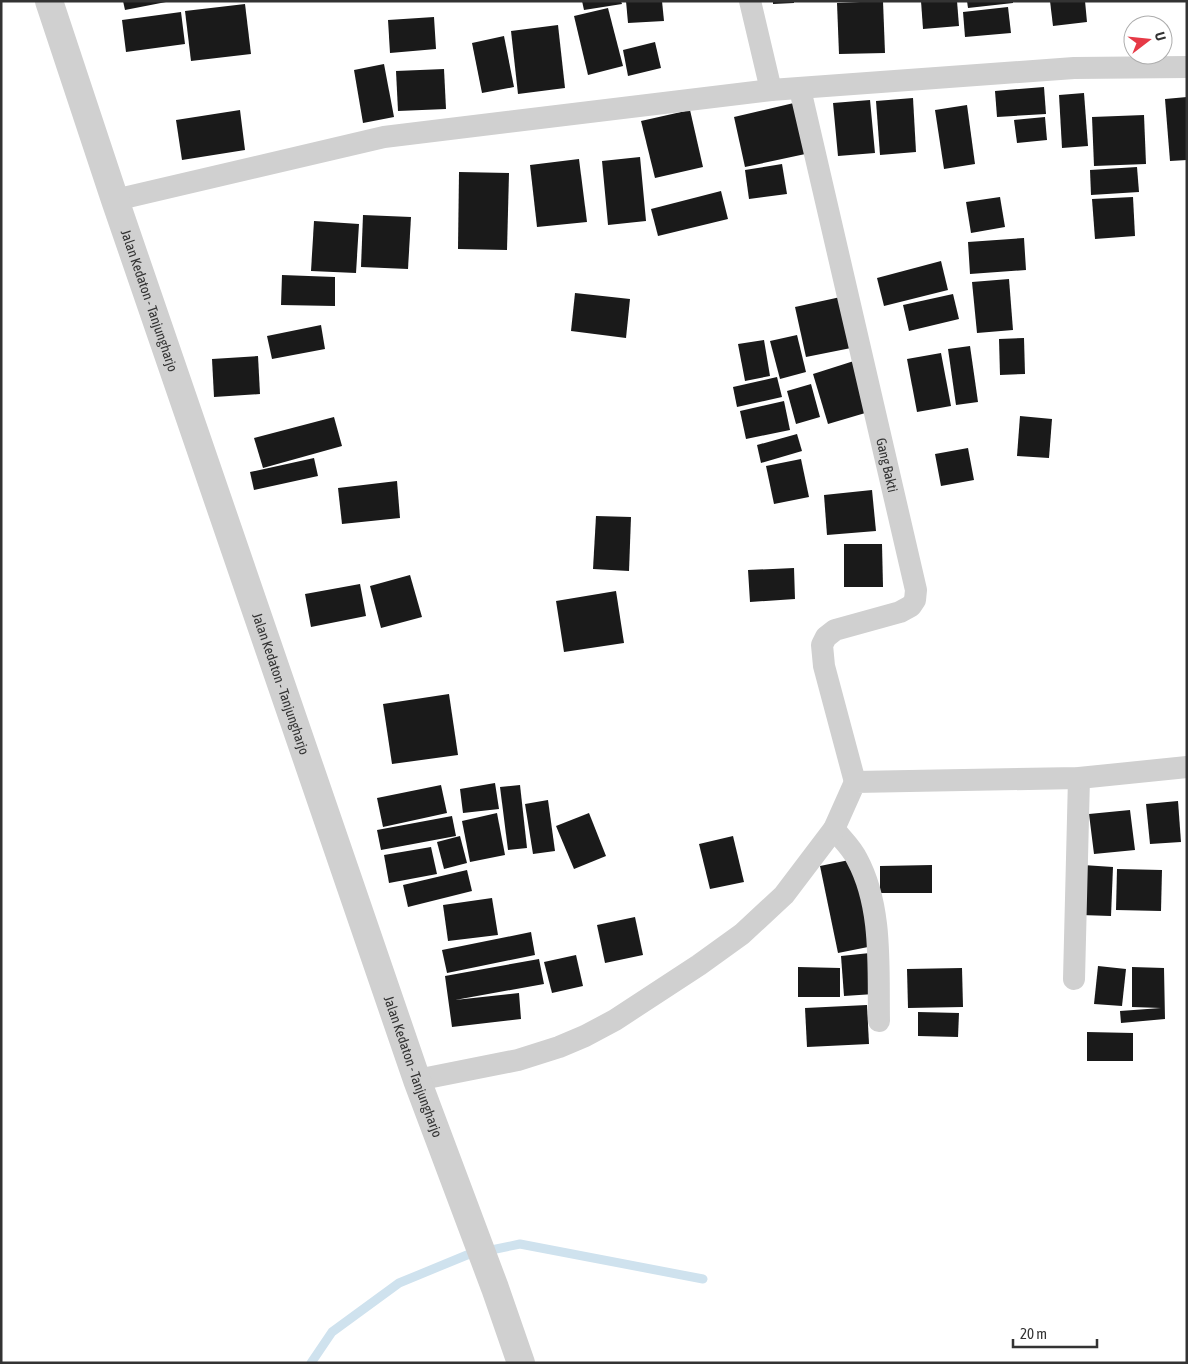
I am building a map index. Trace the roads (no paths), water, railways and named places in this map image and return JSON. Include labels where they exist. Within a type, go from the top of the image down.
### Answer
[{"type":"street","name":"Jalan Kedaton - Tanjungharjo","points":[[49,1],[114,200],[417,1080],[521,1363]]},
{"type":"street","points":[[750,1],[771,90]]},
{"type":"street","points":[[114,200],[384,137],[771,90],[1074,68],[1187,67]]},
{"type":"street","name":"Gang Bakti","points":[[800,89],[916,590],[911,606],[900,612],[835,630],[826,637],[822,645],[824,666],[855,782]]},
{"type":"street","points":[[417,1080],[518,1060],[585,1036],[615,1020],[699,965],[755,923],[784,894],[834,829],[855,782],[1079,778],[1187,767]]},
{"type":"street","points":[[1074,979],[1079,778]]},
{"type":"street","points":[[834,829],[857,857],[866,879],[873,906],[877,939],[879,1021]]},
{"type":"waterway","points":[[311,1363],[332,1332],[399,1283],[467,1255],[520,1244],[703,1279]]}]
